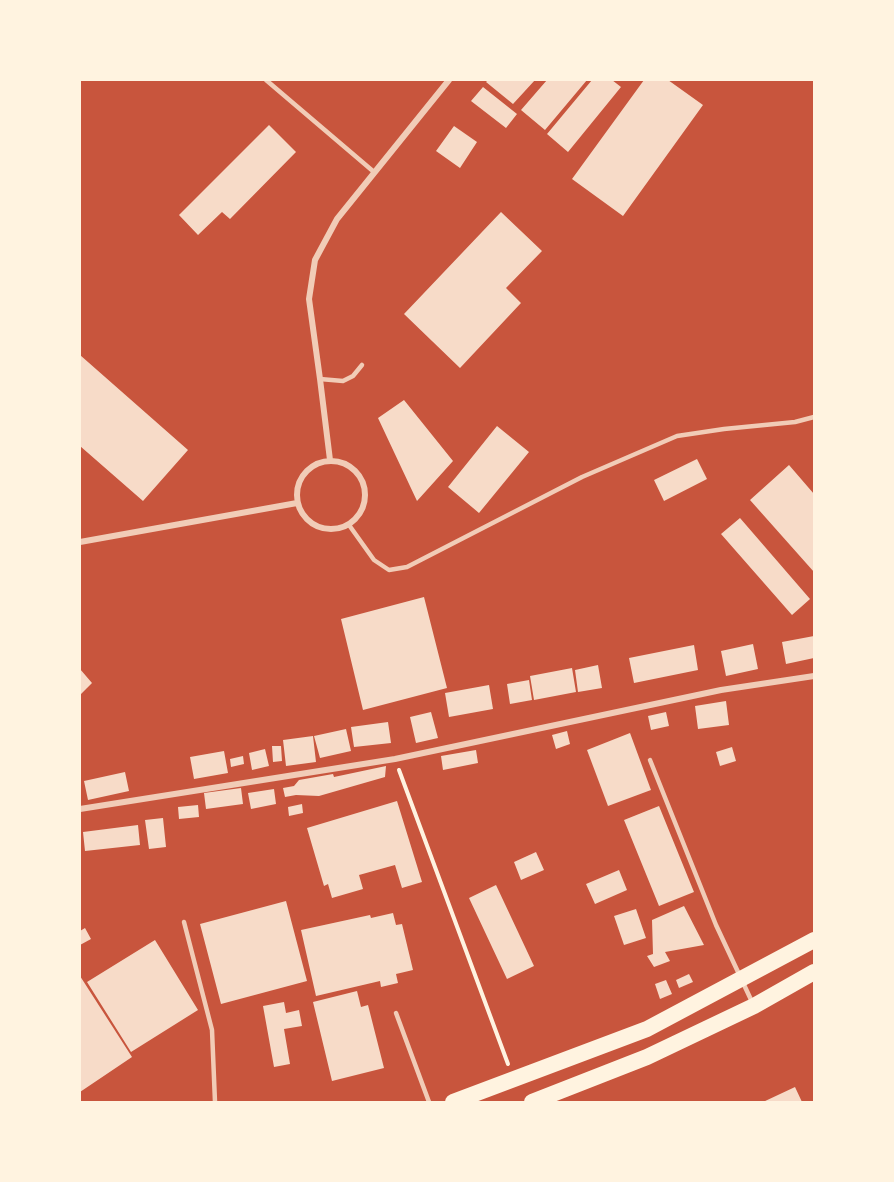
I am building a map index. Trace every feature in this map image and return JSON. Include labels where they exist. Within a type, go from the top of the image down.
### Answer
[{"type":"highway","points":[[453,1102],[647,1029],[814,940]]},
{"type":"highway","points":[[532,1102],[647,1057],[754,1006],[814,972]]},
{"type":"street","points":[[330,460],[309,299],[315,260],[337,219],[449,80]]},
{"type":"street","points":[[330,460],[352,467],[364,485],[366,496],[363,508],[349,525],[336,529],[323,529],[312,524],[302,515],[297,503],[297,493],[299,483],[311,467],[330,460]]},
{"type":"street","points":[[80,542],[297,503]]},
{"type":"street","points":[[80,809],[395,759],[721,690],[814,676]]},
{"type":"lane","points":[[266,80],[374,172]]},
{"type":"lane","points":[[320,379],[343,381],[353,376],[362,365]]},
{"type":"lane","points":[[349,525],[374,560],[389,570],[407,567],[582,477],[677,436],[795,422],[814,417]]},
{"type":"lane","points":[[650,760],[716,925],[754,1006]]},
{"type":"lane","points":[[184,922],[212,1030],[215,1102]]},
{"type":"lane","points":[[396,1013],[429,1102]]},
{"type":"path","points":[[395,759],[513,1079]]},
{"type":"building","points":[[488,80],[535,80],[513,104],[486,82]]},
{"type":"building","points":[[547,80],[587,80],[545,130],[521,110]]},
{"type":"building","points":[[592,80],[612,80],[621,87],[568,152],[547,134]]},
{"type":"building","points":[[644,80],[668,80],[703,105],[623,216],[572,179]]},
{"type":"building","points":[[483,87],[517,114],[506,128],[471,101]]},
{"type":"building","points":[[269,125],[296,152],[230,219],[222,212],[198,235],[179,215]]},
{"type":"building","points":[[454,126],[477,142],[460,168],[436,151]]},
{"type":"building","points":[[501,212],[542,251],[506,288],[521,303],[460,368],[404,314]]},
{"type":"building","points":[[80,355],[188,450],[143,501],[80,446]]},
{"type":"building","points":[[404,400],[453,461],[417,501],[378,418]]},
{"type":"building","points":[[497,426],[529,452],[479,513],[448,487]]},
{"type":"building","points":[[697,459],[707,479],[664,501],[654,480]]},
{"type":"building","points":[[789,465],[814,494],[814,572],[750,500]]},
{"type":"building","points":[[740,518],[810,599],[792,615],[721,534]]},
{"type":"building","points":[[424,597],[447,688],[363,710],[341,619]]},
{"type":"building","points":[[814,636],[814,658],[786,664],[782,642]]},
{"type":"building","points":[[753,644],[758,669],[726,676],[721,651]]},
{"type":"building","points":[[694,645],[698,670],[634,683],[629,658]]},
{"type":"building","points":[[598,665],[602,688],[578,692],[575,670]]},
{"type":"building","points":[[572,668],[576,692],[534,700],[530,676]]},
{"type":"building","points":[[80,669],[92,683],[80,695]]},
{"type":"building","points":[[529,680],[532,700],[510,704],[507,684]]},
{"type":"building","points":[[489,685],[493,709],[449,717],[445,693]]},
{"type":"building","points":[[726,701],[729,725],[698,729],[695,706]]},
{"type":"building","points":[[431,712],[438,738],[416,743],[410,717]]},
{"type":"building","points":[[666,712],[669,726],[651,730],[648,716]]},
{"type":"building","points":[[388,722],[391,743],[354,747],[351,727]]},
{"type":"building","points":[[346,729],[351,751],[320,758],[314,736]]},
{"type":"building","points":[[567,731],[570,744],[556,749],[552,735]]},
{"type":"building","points":[[630,733],[651,790],[608,806],[587,750]]},
{"type":"building","points":[[313,736],[316,762],[286,766],[283,740]]},
{"type":"building","points":[[272,746],[281,746],[282,761],[273,762]]},
{"type":"building","points":[[732,747],[736,761],[720,766],[716,752]]},
{"type":"building","points":[[265,749],[269,766],[252,770],[249,753]]},
{"type":"building","points":[[476,750],[478,763],[443,770],[441,756]]},
{"type":"building","points":[[224,751],[228,773],[194,779],[190,757]]},
{"type":"building","points":[[243,756],[244,764],[231,767],[230,759]]},
{"type":"building","points":[[386,766],[385,777],[319,796],[285,797],[283,788],[294,786],[299,780],[333,774],[334,777]]},
{"type":"building","points":[[125,772],[129,791],[88,800],[84,781]]},
{"type":"building","points":[[241,788],[243,804],[206,809],[204,793]]},
{"type":"building","points":[[274,789],[276,804],[251,809],[248,793]]},
{"type":"building","points":[[397,801],[422,882],[402,888],[395,865],[359,875],[363,889],[332,898],[328,884],[324,886],[307,828]]},
{"type":"building","points":[[302,804],[303,813],[289,816],[288,807]]},
{"type":"building","points":[[198,805],[199,817],[179,819],[178,807]]},
{"type":"building","points":[[659,806],[694,892],[659,906],[624,820]]},
{"type":"building","points":[[163,818],[166,847],[149,849],[145,820]]},
{"type":"building","points":[[138,825],[140,845],[85,851],[83,832]]},
{"type":"building","points":[[536,852],[544,870],[521,880],[514,862]]},
{"type":"building","points":[[619,870],[627,890],[595,904],[586,884]]},
{"type":"building","points":[[496,885],[534,966],[507,979],[469,898]]},
{"type":"building","points":[[286,901],[307,981],[221,1004],[200,924]]},
{"type":"building","points":[[684,906],[704,945],[665,952],[670,961],[654,967],[647,956],[653,954],[652,920]]},
{"type":"building","points":[[636,909],[646,938],[624,945],[614,916]]},
{"type":"building","points":[[393,913],[396,925],[402,924],[413,970],[396,974],[398,983],[381,987],[380,981],[316,996],[301,930],[370,915],[371,918]]},
{"type":"building","points":[[85,928],[91,939],[80,945],[80,931]]},
{"type":"building","points":[[155,940],[198,1010],[131,1052],[87,982]]},
{"type":"building","points":[[689,974],[693,982],[679,988],[676,980]]},
{"type":"building","points":[[80,976],[132,1057],[80,1092]]},
{"type":"building","points":[[666,980],[672,994],[660,999],[655,984]]},
{"type":"building","points":[[357,991],[361,1007],[368,1005],[384,1068],[332,1081],[313,1002]]},
{"type":"building","points":[[284,1002],[286,1013],[299,1010],[302,1026],[284,1029],[290,1064],[274,1067],[263,1006]]},
{"type":"building","points":[[795,1087],[802,1102],[763,1102]]}]
